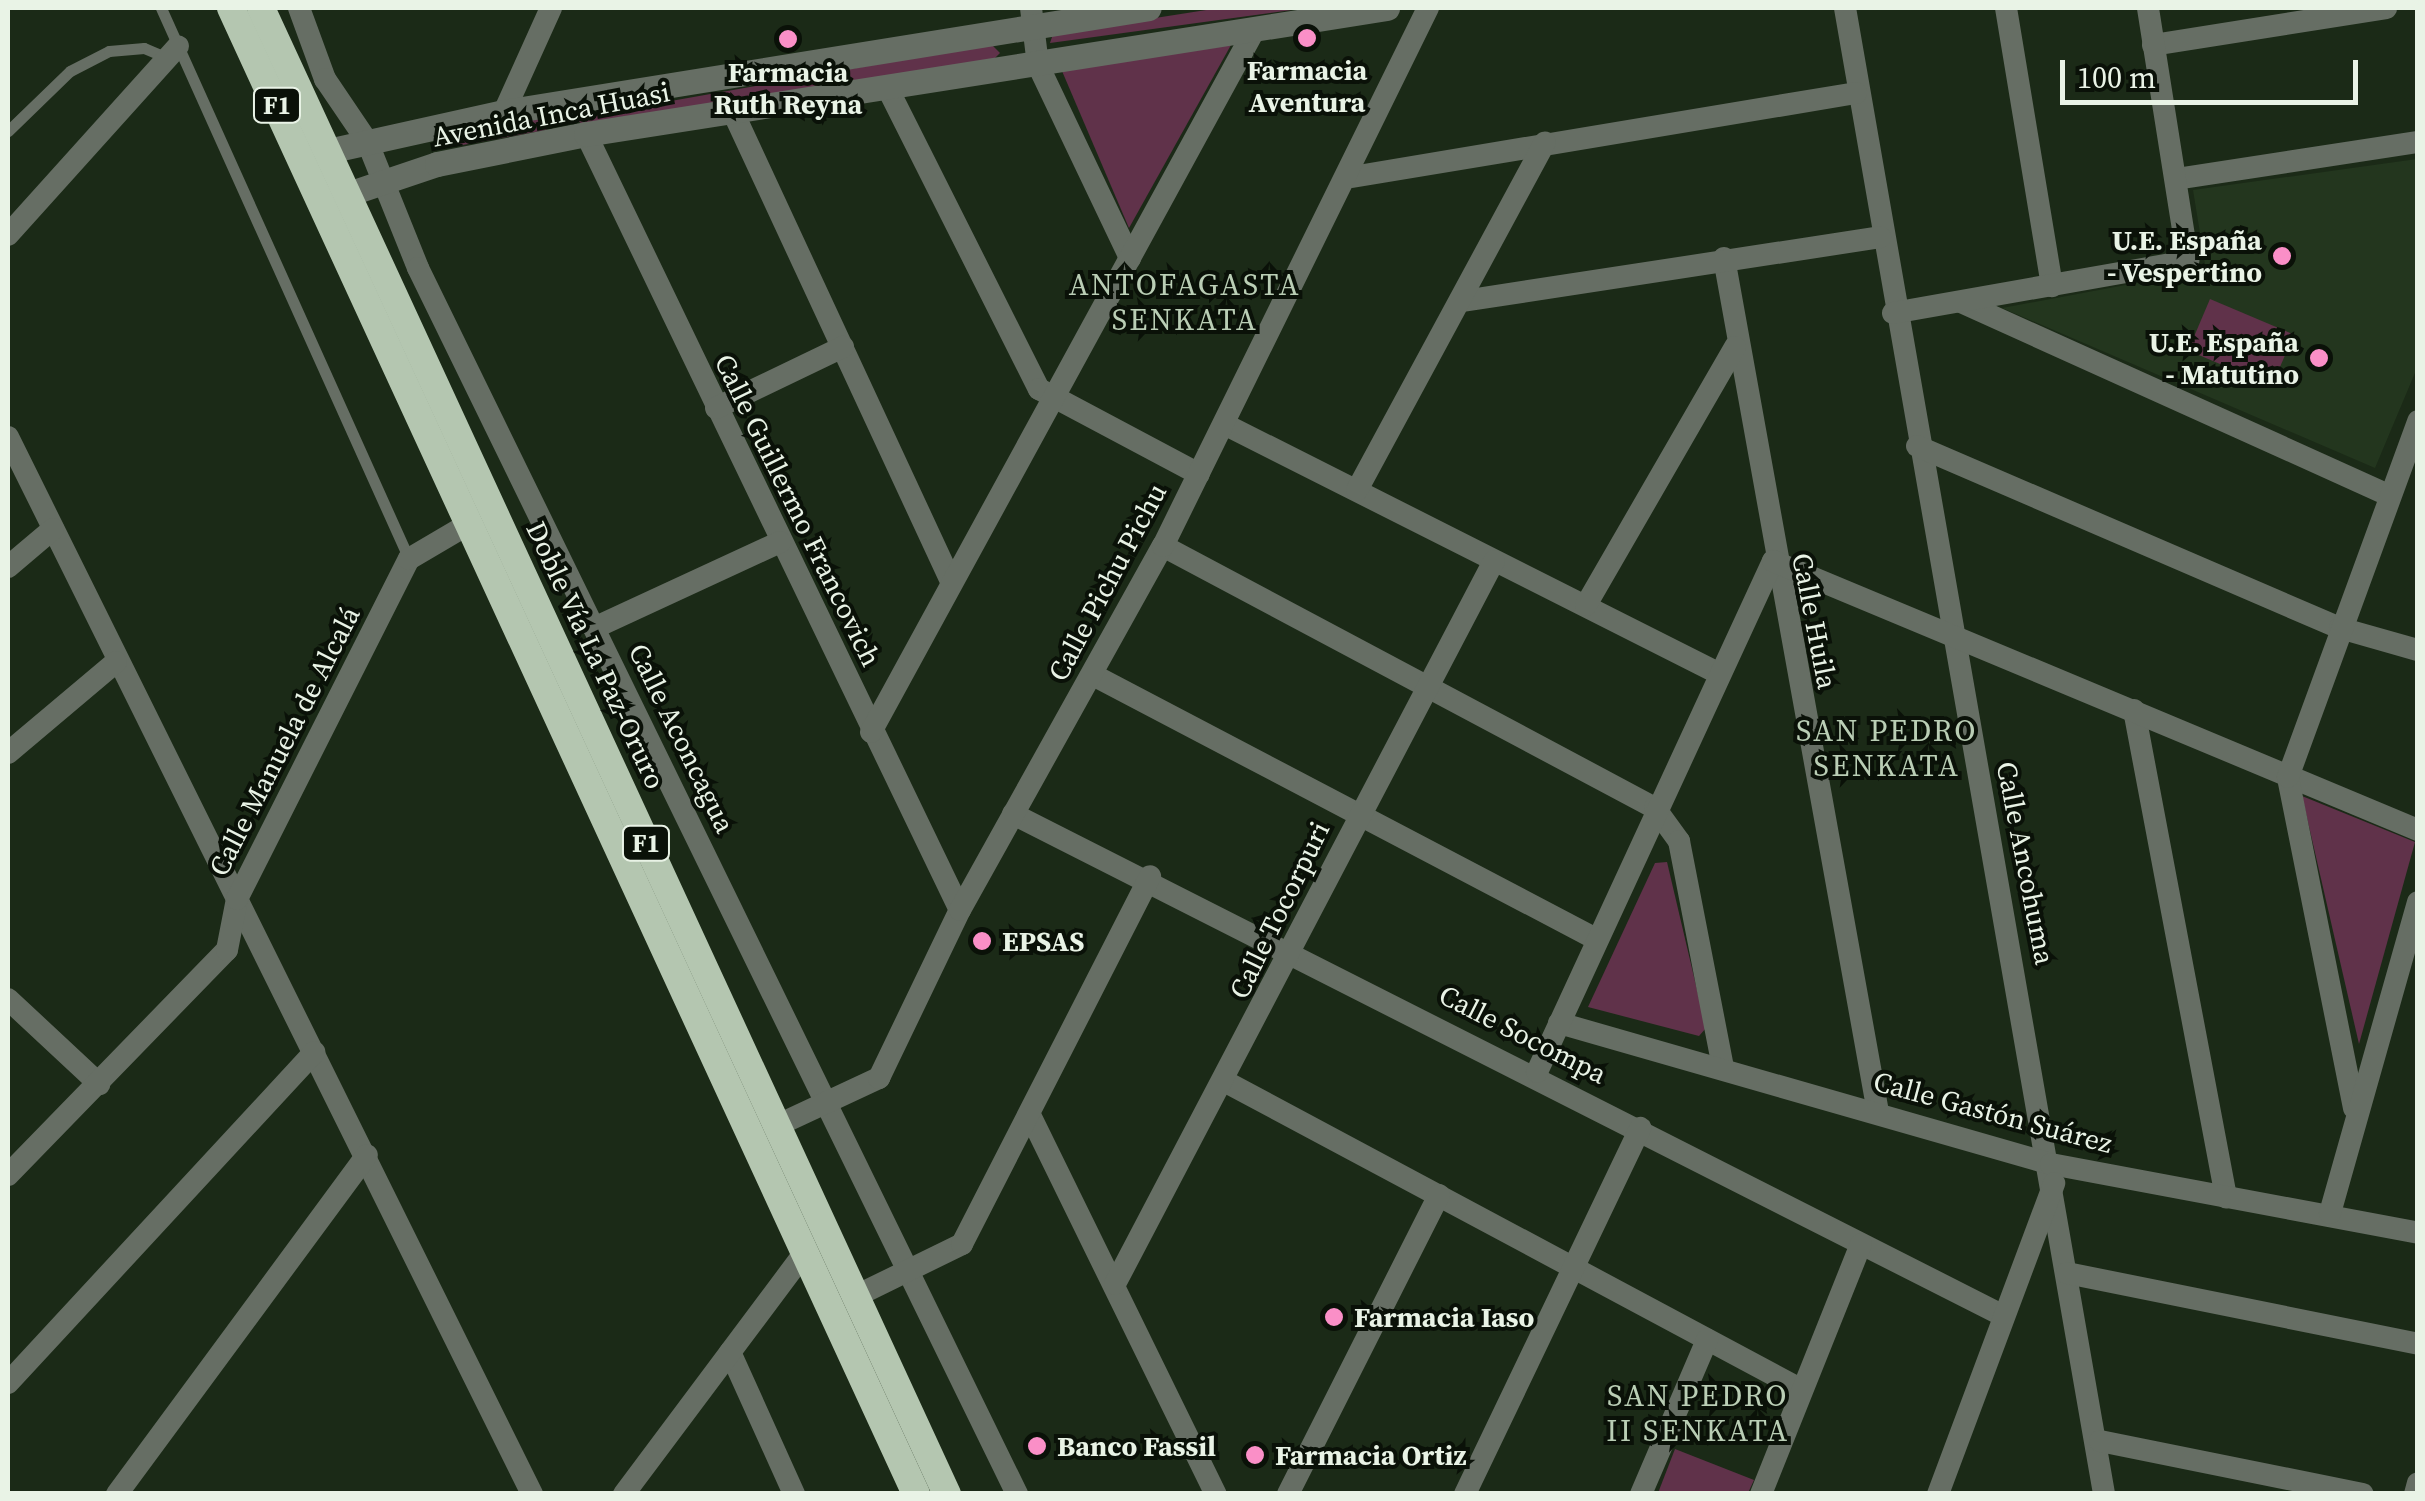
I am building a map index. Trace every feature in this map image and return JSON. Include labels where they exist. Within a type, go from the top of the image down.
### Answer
[{"type":"highway","name":"Doble Vía La Paz-Oruro","points":[[231,8],[335,198],[947,1494]]},
{"type":"highway","name":"Doble Vía La Paz-Oruro","points":[[261,8],[328,151],[335,198],[470,523],[916,1494]]},
{"type":"street","name":"Calle Aconcagua","points":[[299,8],[326,79],[367,141],[594,628],[1017,1494]]},
{"type":"street","points":[[504,112],[551,8]]},
{"type":"street","name":"Avenida Inca Huasi","points":[[328,151],[504,112],[1031,16],[1148,8]]},
{"type":"street","name":"Avenida Inca Huasi","points":[[335,198],[384,182],[574,136],[1038,66],[1387,8]]},
{"type":"street","name":"Calle Pichu Pichu","points":[[776,1126],[879,1078],[960,910],[1163,546],[1352,176],[1428,8]]},
{"type":"street","name":"Calle Ancohuma","points":[[1845,8],[1893,313],[2100,1441],[2104,1494]]},
{"type":"street","points":[[2006,8],[2052,286]]},
{"type":"street","points":[[1893,313],[2188,261],[2148,8]]},
{"type":"street","points":[[2153,44],[2386,8]]},
{"type":"street","points":[[1031,16],[1038,66],[1130,258]]},
{"type":"street","points":[[871,732],[950,579],[1058,400],[1255,28]]},
{"type":"street","points":[[8,235],[173,52]]},
{"type":"street","points":[[886,87],[1029,376],[1058,400],[1199,474]]},
{"type":"street","points":[[1352,176],[1856,93]]},
{"type":"street","points":[[553,103],[574,136]]},
{"type":"street","points":[[734,112],[950,579]]},
{"type":"street","name":"Calle Guillermo Francovich","points":[[574,136],[716,408],[960,910]]},
{"type":"street","points":[[2176,179],[2418,142]]},
{"type":"street","points":[[1357,490],[1463,301],[1545,143]]},
{"type":"street","points":[[1463,301],[1880,237]]},
{"type":"street","name":"Calle Huila","points":[[1724,258],[1773,561],[1878,1112]]},
{"type":"street","points":[[1961,302],[2389,495]]},
{"type":"street","points":[[1586,605],[1736,346]]},
{"type":"street","points":[[716,408],[843,347]]},
{"type":"street","points":[[2354,1108],[2288,777],[2418,420]]},
{"type":"street","points":[[1224,424],[1720,674]]},
{"type":"street","points":[[8,436],[116,662],[367,1155],[532,1494]]},
{"type":"street","points":[[1917,446],[2340,628],[2418,650]]},
{"type":"street","points":[[409,559],[470,523]]},
{"type":"street","points":[[8,567],[53,529]]},
{"type":"street","points":[[594,628],[780,542]]},
{"type":"street","points":[[1163,546],[1655,808],[1679,841],[1723,1068]]},
{"type":"street","name":"Calle Manuela de Alcalá","points":[[8,1176],[228,950],[237,899],[409,559]]},
{"type":"street","name":"Calle Tocorpuri","points":[[1114,1284],[1226,1082],[1360,814],[1494,561]]},
{"type":"street","points":[[1537,1072],[1655,808],[1773,561],[1952,630],[2418,830]]},
{"type":"street","points":[[8,753],[116,662]]},
{"type":"street","points":[[1093,675],[1596,939]]},
{"type":"street","points":[[2134,710],[2226,1197]]},
{"type":"street","name":"Calle Socompa","points":[[1013,814],[1150,876],[1292,953],[1537,1072],[2002,1314]]},
{"type":"street","points":[[856,1296],[962,1244],[1150,876]]},
{"type":"street","points":[[2330,1213],[2354,1108],[2408,970],[2418,902]]},
{"type":"street","points":[[8,998],[99,1084]]},
{"type":"street","name":"Calle Gastón Suárez","points":[[1559,1023],[1878,1112],[2053,1173],[2330,1213],[2418,1233]]},
{"type":"street","points":[[8,1382],[315,1052]]},
{"type":"street","points":[[1226,1082],[1578,1264],[1706,1340],[1802,1390]]},
{"type":"street","points":[[1030,1115],[1216,1494]]},
{"type":"street","points":[[1465,1494],[1640,1128]]},
{"type":"street","points":[[117,1494],[367,1155]]},
{"type":"street","points":[[1942,1489],[2053,1173]]},
{"type":"street","points":[[1288,1494],[1439,1195]]},
{"type":"street","points":[[1762,1494],[1861,1244]]},
{"type":"street","points":[[624,1494],[806,1252]]},
{"type":"street","points":[[2067,1274],[2418,1344]]},
{"type":"street","points":[[1642,1494],[1706,1340]]},
{"type":"street","points":[[730,1352],[794,1494]]},
{"type":"street","points":[[2100,1441],[2363,1494]]},
{"type":"street","points":[[2416,1494],[2418,1483]]},
{"type":"lane","points":[[161,8],[173,52],[409,559]]},
{"type":"lane","points":[[8,131],[70,71],[108,51],[144,48],[173,52]]},
{"type":"shaded area","points":[[1219,8],[1306,8],[1050,43],[1053,34]]},
{"type":"shaded area","points":[[991,44],[1000,53],[992,61],[582,124],[575,118]]},
{"type":"shaded area","points":[[1231,45],[1129,228],[1062,71]]},
{"type":"shaded area","points":[[542,115],[552,122],[546,130],[457,146],[450,139]]},
{"type":"shaded area","points":[[2417,159],[2417,368],[2375,468],[2002,308],[2206,270],[2193,190]]},
{"type":"shaded area","points":[[2210,299],[2294,335],[2272,386],[2188,351]]},
{"type":"shaded area","points":[[2302,796],[2415,842],[2359,1044]]},
{"type":"shaded area","points":[[1667,862],[1706,1028],[1699,1036],[1588,1007],[1655,863]]},
{"type":"shaded area","points":[[1675,1449],[1754,1480],[1748,1493],[1658,1493]]},
{"type":"place","name":"Farmacia Aventura","points":[[1307,38]]},
{"type":"place","name":"Farmacia Ruth Reyna","points":[[788,39]]},
{"type":"place","name":"U.E. España - Vespertino","points":[[2282,256]]},
{"type":"place","name":"U.E. España - Matutino","points":[[2319,358]]},
{"type":"place","name":"EPSAS","points":[[982,941]]},
{"type":"place","name":"Farmacia Iaso","points":[[1334,1317]]},
{"type":"place","name":"Banco Fassil","points":[[1037,1446]]},
{"type":"place","name":"Farmacia Ortiz","points":[[1255,1455]]},
{"type":"district","name":"ANTOFAGASTA SENKATA","points":[[1185,302]]},
{"type":"district","name":"SAN PEDRO SENKATA","points":[[1887,748]]},
{"type":"district","name":"SAN PEDRO II SENKATA","points":[[1698,1413]]}]
